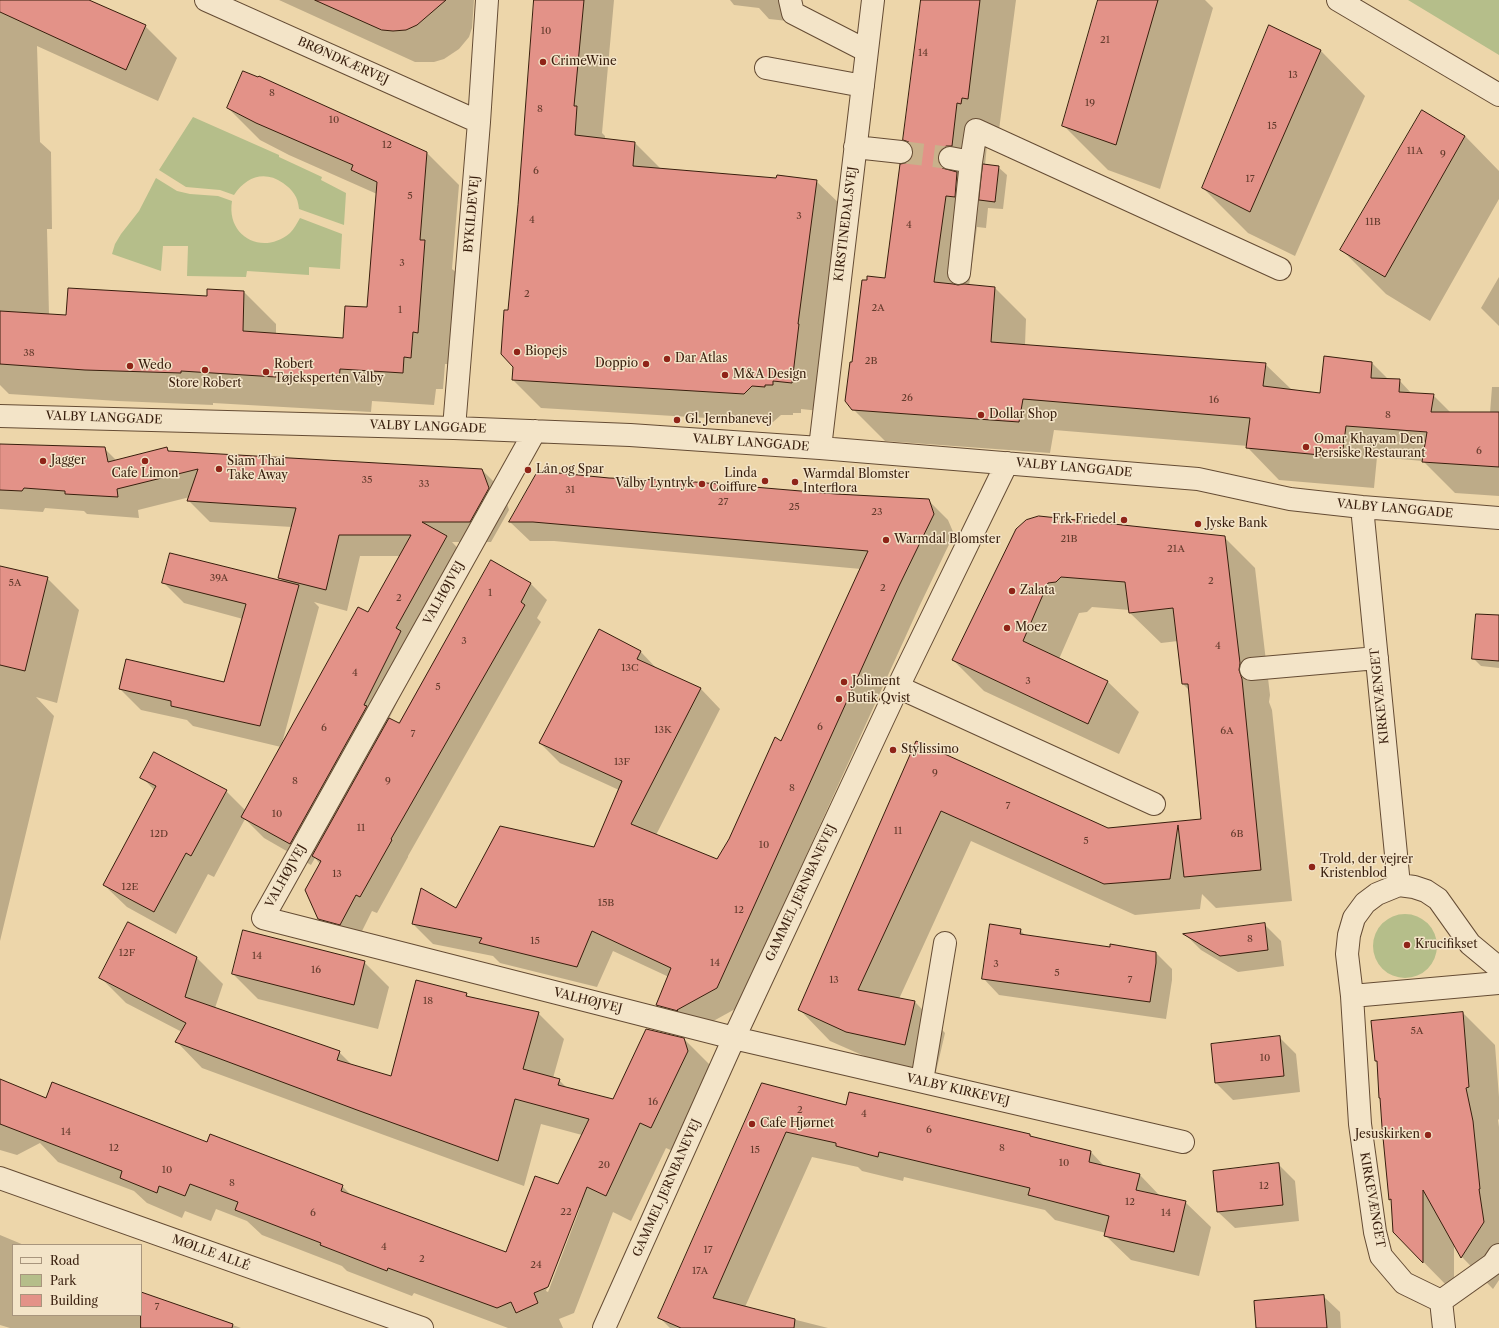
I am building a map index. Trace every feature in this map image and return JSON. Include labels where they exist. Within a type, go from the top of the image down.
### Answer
[{"type":"street","name":"BRØNDKÆRVEJ","points":[[206,0],[479,122]]},
{"type":"street","name":"BYKILDEVEJ","points":[[454,428],[479,122],[487,0]]},
{"type":"street","points":[[790,0],[793,13],[867,51]]},
{"type":"street","name":"KIRSTINEDALSVEJ","points":[[820,448],[873,0]]},
{"type":"street","points":[[1338,0],[1499,95]]},
{"type":"street","points":[[766,68],[863,84]]},
{"type":"street","points":[[959,273],[960,160],[976,130],[1280,269]]},
{"type":"street","points":[[856,148],[901,152]]},
{"type":"street","name":"VALBY LANGGADE","points":[[0,416],[454,428],[630,435],[1007,462],[1198,479],[1290,499],[1499,518]]},
{"type":"street","name":"VALHØJVEJ","points":[[535,431],[263,918],[734,1038]]},
{"type":"street","name":"GAMMEL JERNBANEVEJ","points":[[604,1328],[734,1038],[898,687],[1007,462]]},
{"type":"street","name":"KIRKEVÆNGET","points":[[1362,506],[1399,885],[1377,894],[1365,903],[1354,918],[1349,935],[1347,954],[1352,996],[1360,1124],[1375,1232],[1381,1256],[1404,1283],[1441,1301]]},
{"type":"street","points":[[1251,670],[1377,658]]},
{"type":"street","points":[[898,687],[1154,804]]},
{"type":"street","points":[[1399,885],[1414,887],[1426,891],[1438,899],[1470,944],[1499,968]]},
{"type":"street","points":[[922,1081],[945,943]]},
{"type":"street","points":[[1352,996],[1499,983]]},
{"type":"street","name":"VALBY KIRKEVEJ","points":[[734,1038],[1183,1142]]},
{"type":"street","name":"MØLLE ALLÉ","points":[[0,1178],[422,1328]]},
{"type":"street","points":[[1444,1328],[1441,1301],[1493,1264],[1499,1255]]},
{"type":"green space","points":[[1408,0],[1499,0],[1499,55]]},
{"type":"green space","points":[[193,117],[279,155],[279,157],[322,177],[321,180],[346,193],[344,225],[299,209],[296,197],[290,188],[276,179],[262,176],[256,177],[244,184],[234,195],[220,190],[186,187],[159,170]]},
{"type":"green space","points":[[156,178],[177,191],[190,194],[218,196],[232,201],[232,214],[235,224],[241,233],[249,239],[258,242],[269,243],[280,240],[290,233],[300,218],[342,234],[340,269],[309,267],[309,275],[247,271],[246,277],[187,276],[188,246],[163,246],[161,271],[112,254],[115,244],[139,211]]},
{"type":"green space","points":[[1405,914],[1417,916],[1428,923],[1435,934],[1437,946],[1435,958],[1428,969],[1417,976],[1405,978],[1393,976],[1382,969],[1375,958],[1373,946],[1375,934],[1382,923],[1393,916]]},
{"type":"building","points":[[0,0],[89,0],[146,25],[126,70],[0,12]]},
{"type":"building","points":[[315,0],[446,0],[417,25],[406,30],[393,31],[382,30]]},
{"type":"building","points":[[534,0],[584,0],[574,106],[577,106],[575,135],[635,142],[633,166],[776,178],[777,175],[817,180],[798,324],[792,383],[773,381],[773,385],[765,385],[765,387],[752,386],[744,394],[512,380],[513,367],[501,354],[504,310],[508,310],[518,205]]},
{"type":"building","points":[[921,0],[980,0],[968,99],[962,98],[961,104],[957,103],[952,146],[946,146],[941,150],[938,156],[938,162],[942,168],[957,172],[955,197],[946,196],[934,282],[995,287],[991,342],[1266,363],[1263,386],[1320,393],[1324,356],[1372,362],[1371,378],[1400,379],[1399,392],[1434,394],[1431,412],[1499,412],[1499,467],[1422,462],[1427,432],[1346,426],[1342,457],[1246,448],[1250,418],[1023,399],[1019,422],[852,410],[845,401],[850,362],[852,362],[862,280],[867,280],[867,276],[885,278],[900,164],[911,160],[913,154],[912,147],[909,142],[903,140]]},
{"type":"building","points":[[1098,0],[1158,0],[1116,145],[1062,126]]},
{"type":"building","points":[[1269,25],[1321,50],[1250,212],[1202,188]]},
{"type":"building","points":[[243,71],[258,77],[259,76],[427,152],[420,240],[425,240],[418,333],[413,332],[411,358],[404,357],[403,373],[340,369],[339,381],[181,371],[181,373],[85,370],[0,364],[0,311],[66,315],[68,288],[207,296],[207,289],[244,291],[243,331],[343,338],[345,306],[367,307],[377,182],[351,170],[353,165],[256,123],[227,108]]},
{"type":"building","points":[[1422,110],[1465,136],[1385,277],[1340,250]]},
{"type":"building","points":[[983,164],[999,166],[995,202],[979,200]]},
{"type":"building","points":[[0,444],[105,447],[108,462],[167,447],[168,451],[482,469],[489,488],[470,522],[422,522],[447,536],[396,628],[401,631],[364,705],[367,706],[290,844],[241,817],[358,607],[368,612],[411,535],[339,535],[326,590],[278,578],[296,508],[187,501],[198,469],[117,489],[118,497],[65,494],[65,491],[24,488],[22,491],[0,490]]},
{"type":"building","points":[[538,471],[609,478],[683,481],[836,494],[929,499],[934,514],[899,586],[717,988],[677,1010],[678,1011],[656,1005],[671,968],[592,931],[577,967],[479,943],[482,938],[412,924],[421,888],[456,908],[500,826],[594,847],[622,781],[539,743],[599,629],[641,651],[637,659],[701,688],[631,824],[717,859],[729,839],[775,737],[781,741],[868,551],[533,522],[509,522]]},
{"type":"building","points":[[1039,516],[1225,536],[1240,663],[1239,670],[1242,679],[1261,870],[1184,877],[1178,825],[1170,879],[1104,884],[941,811],[858,990],[915,1001],[905,1045],[846,1032],[798,1010],[916,741],[1108,828],[1201,819],[1188,684],[1182,684],[1173,608],[1129,613],[1125,582],[1061,577],[1056,582],[1048,583],[1023,641],[1108,681],[1088,724],[952,660],[1016,529],[1026,520]]},
{"type":"building","points":[[170,553],[299,585],[260,726],[171,706],[171,701],[119,689],[126,659],[224,682],[246,604],[162,583]]},
{"type":"building","points":[[491,560],[531,583],[521,602],[525,605],[391,839],[392,840],[360,897],[356,895],[340,925],[318,919],[305,890],[321,861],[312,856],[389,718],[399,723]]},
{"type":"building","points":[[0,566],[48,577],[25,671],[0,665]]},
{"type":"building","points":[[1476,614],[1499,615],[1499,661],[1472,659]]},
{"type":"building","points":[[154,752],[227,790],[191,856],[186,853],[154,912],[103,885],[156,786],[140,778]]},
{"type":"building","points":[[128,922],[197,957],[185,997],[340,1051],[337,1060],[391,1076],[416,980],[467,993],[466,996],[539,1012],[523,1069],[560,1079],[558,1085],[613,1099],[646,1029],[684,1038],[688,1051],[651,1128],[640,1123],[606,1196],[587,1187],[548,1287],[534,1293],[538,1303],[516,1313],[511,1302],[497,1308],[388,1268],[387,1271],[320,1245],[321,1243],[235,1210],[238,1202],[190,1184],[185,1196],[159,1186],[157,1193],[120,1178],[122,1171],[0,1124],[0,1079],[46,1098],[52,1082],[207,1142],[210,1134],[343,1185],[341,1191],[506,1252],[535,1176],[558,1184],[589,1119],[515,1099],[498,1161],[175,1042],[186,1023],[99,978]]},
{"type":"building","points":[[1265,923],[1268,950],[1220,956],[1183,934]]},
{"type":"building","points":[[990,924],[1021,929],[1020,934],[1110,947],[1110,944],[1156,952],[1156,963],[1150,1002],[982,979]]},
{"type":"building","points":[[243,930],[365,961],[354,1005],[232,974]]},
{"type":"building","name":"Jesuskirken","points":[[1463,1012],[1469,1087],[1466,1088],[1473,1121],[1479,1189],[1484,1222],[1461,1258],[1423,1190],[1423,1263],[1393,1232],[1391,1199],[1389,1200],[1379,1098],[1377,1061],[1375,1061],[1371,1021]]},
{"type":"building","points":[[1280,1036],[1284,1076],[1215,1083],[1211,1044]]},
{"type":"building","points":[[762,1083],[846,1105],[849,1092],[1030,1134],[1030,1136],[1091,1151],[1089,1162],[1140,1174],[1136,1190],[1186,1201],[1174,1252],[1104,1236],[1109,1216],[1028,1195],[1030,1188],[879,1152],[878,1157],[836,1146],[836,1143],[786,1132],[713,1298],[795,1319],[794,1328],[681,1328],[658,1318]]},
{"type":"building","points":[[1279,1163],[1283,1205],[1217,1212],[1213,1171]]},
{"type":"building","points":[[142,1292],[233,1324],[232,1328],[141,1328]]},
{"type":"building","points":[[1324,1295],[1327,1328],[1256,1328],[1254,1301]]},
{"type":"tunnel","points":[[901,152],[950,158]]},
{"type":"place","name":"CrimeWine","points":[[543,62]]},
{"type":"place","name":"Biopejs","points":[[517,352]]},
{"type":"place","name":"Dar Atlas","points":[[667,359]]},
{"type":"place","name":"Doppio","points":[[646,364]]},
{"type":"place","name":"Wedo","points":[[130,366]]},
{"type":"place","name":"Store Robert","points":[[205,370]]},
{"type":"place","name":"Robert Tøjeksperten Valby","points":[[266,372]]},
{"type":"place","name":"M&A Design","points":[[725,375]]},
{"type":"place","name":"Dollar Shop","points":[[981,415]]},
{"type":"place","name":"Gl. Jernbanevej","points":[[677,420]]},
{"type":"place","name":"Omar Khayam Den Persiske Restaurant","points":[[1306,447]]},
{"type":"place","name":"Jagger","points":[[43,461]]},
{"type":"place","name":"Cafe Limon","points":[[145,461]]},
{"type":"place","name":"Siam Thai Take Away","points":[[219,469]]},
{"type":"place","name":"Lån og Spar","points":[[528,470]]},
{"type":"place","name":"Linda Coiffure","points":[[765,481]]},
{"type":"place","name":"Warmdal Blomster Interflora","points":[[795,482]]},
{"type":"place","name":"Valby Lyntryk","points":[[702,484]]},
{"type":"place","name":"Frk Friedel","points":[[1124,520]]},
{"type":"place","name":"Jyske Bank","points":[[1198,524]]},
{"type":"place","name":"Warmdal Blomster","points":[[886,540]]},
{"type":"place","name":"Zalata","points":[[1012,591]]},
{"type":"place","name":"Moez","points":[[1007,628]]},
{"type":"place","name":"Joliment","points":[[844,682]]},
{"type":"place","name":"Butik Qvist","points":[[839,699]]},
{"type":"place","name":"Stylissimo","points":[[893,750]]},
{"type":"place","name":"Trold, der vejrer Kristenblod","points":[[1312,867]]},
{"type":"place","name":"Krucifikset","points":[[1407,945]]},
{"type":"place","name":"Cafe Hjørnet","points":[[752,1124]]},
{"type":"place","name":"Jesuskirken","points":[[1428,1135]]}]
